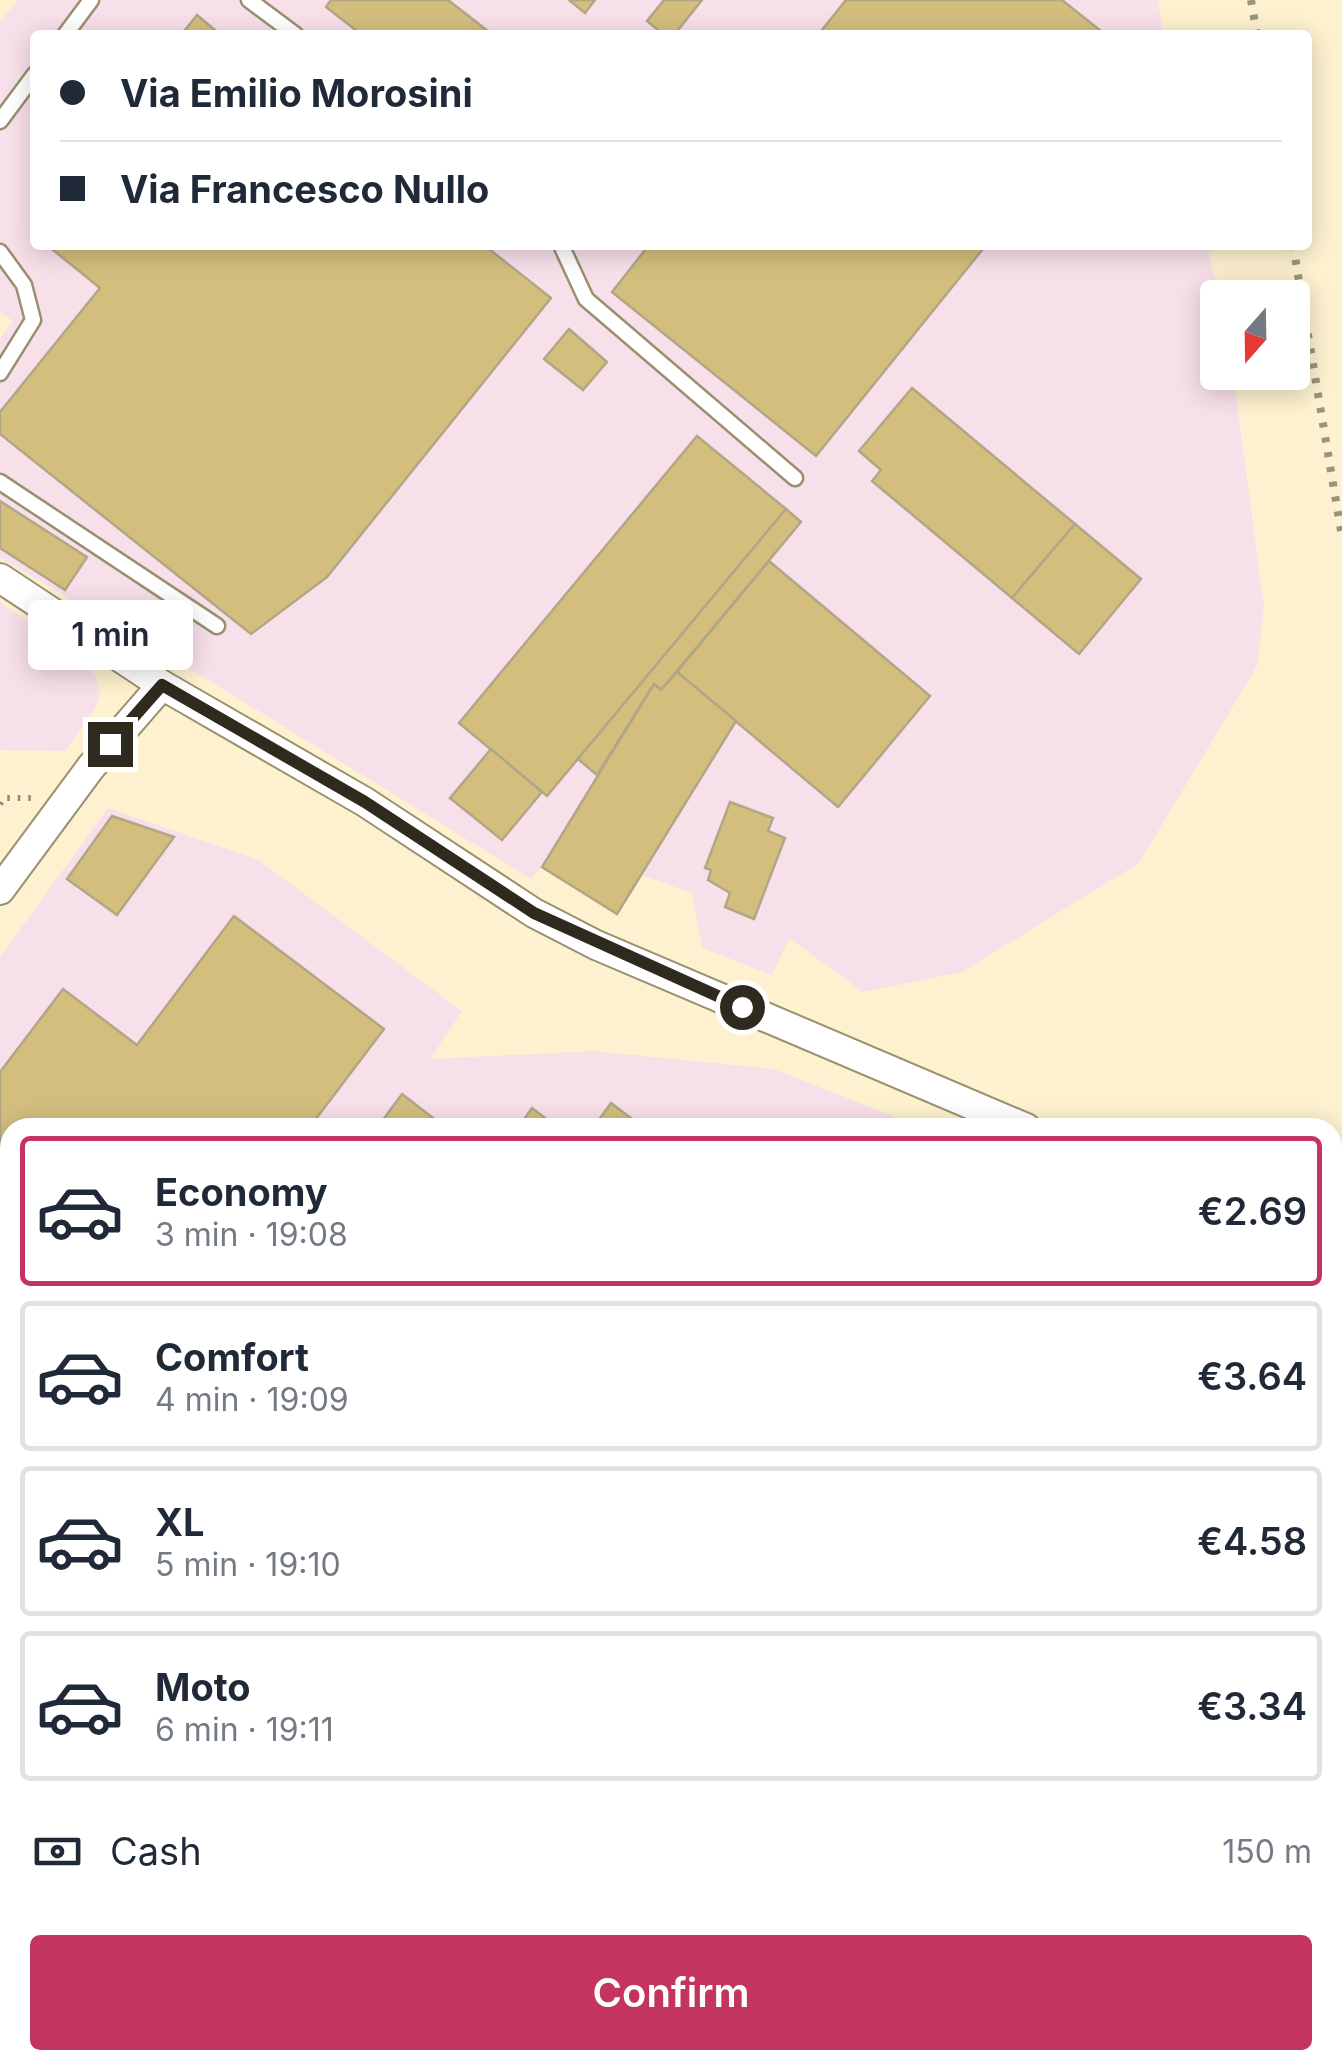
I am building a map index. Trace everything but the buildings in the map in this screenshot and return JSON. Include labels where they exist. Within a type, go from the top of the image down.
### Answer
[{"type":"street","points":[[0,578],[162,685],[365,802],[534,913],[596,945],[1003,1118]]},
{"type":"street","points":[[0,890],[92,767],[162,685]]},
{"type":"lane","points":[[69,30],[91,0]]},
{"type":"lane","points":[[249,0],[289,30]]},
{"type":"lane","points":[[0,120],[30,81]]},
{"type":"lane","points":[[563,250],[586,299],[795,478]]},
{"type":"lane","points":[[0,252],[24,285],[34,320],[0,373]]},
{"type":"lane","points":[[0,482],[217,626]]},
{"type":"path","points":[[0,804],[4,798],[45,797]]},
{"type":"shaded area","points":[[18,0],[1158,0],[1162,30],[30,30],[30,250],[1208,250],[1215,280],[1200,280],[1200,390],[1235,390],[1264,607],[1257,666],[1139,863],[962,972],[863,992],[789,938],[772,975],[702,948],[692,893],[641,875],[617,914],[542,867],[531,879],[192,670],[0,558],[0,339],[13,321],[0,312],[0,22]]},
{"type":"shaded area","points":[[0,602],[76,652],[96,678],[100,692],[96,707],[65,751],[0,750]]},
{"type":"shaded area","points":[[108,808],[257,859],[462,1011],[430,1059],[594,1051],[774,1069],[897,1118],[0,1118],[0,957]]},
{"type":"railway","points":[[1251,0],[1256,30]]},
{"type":"railway","points":[[1294,250],[1342,537]]},
{"type":"route","points":[[110,744],[162,685],[365,802],[534,913],[596,945],[742,1007]]}]
